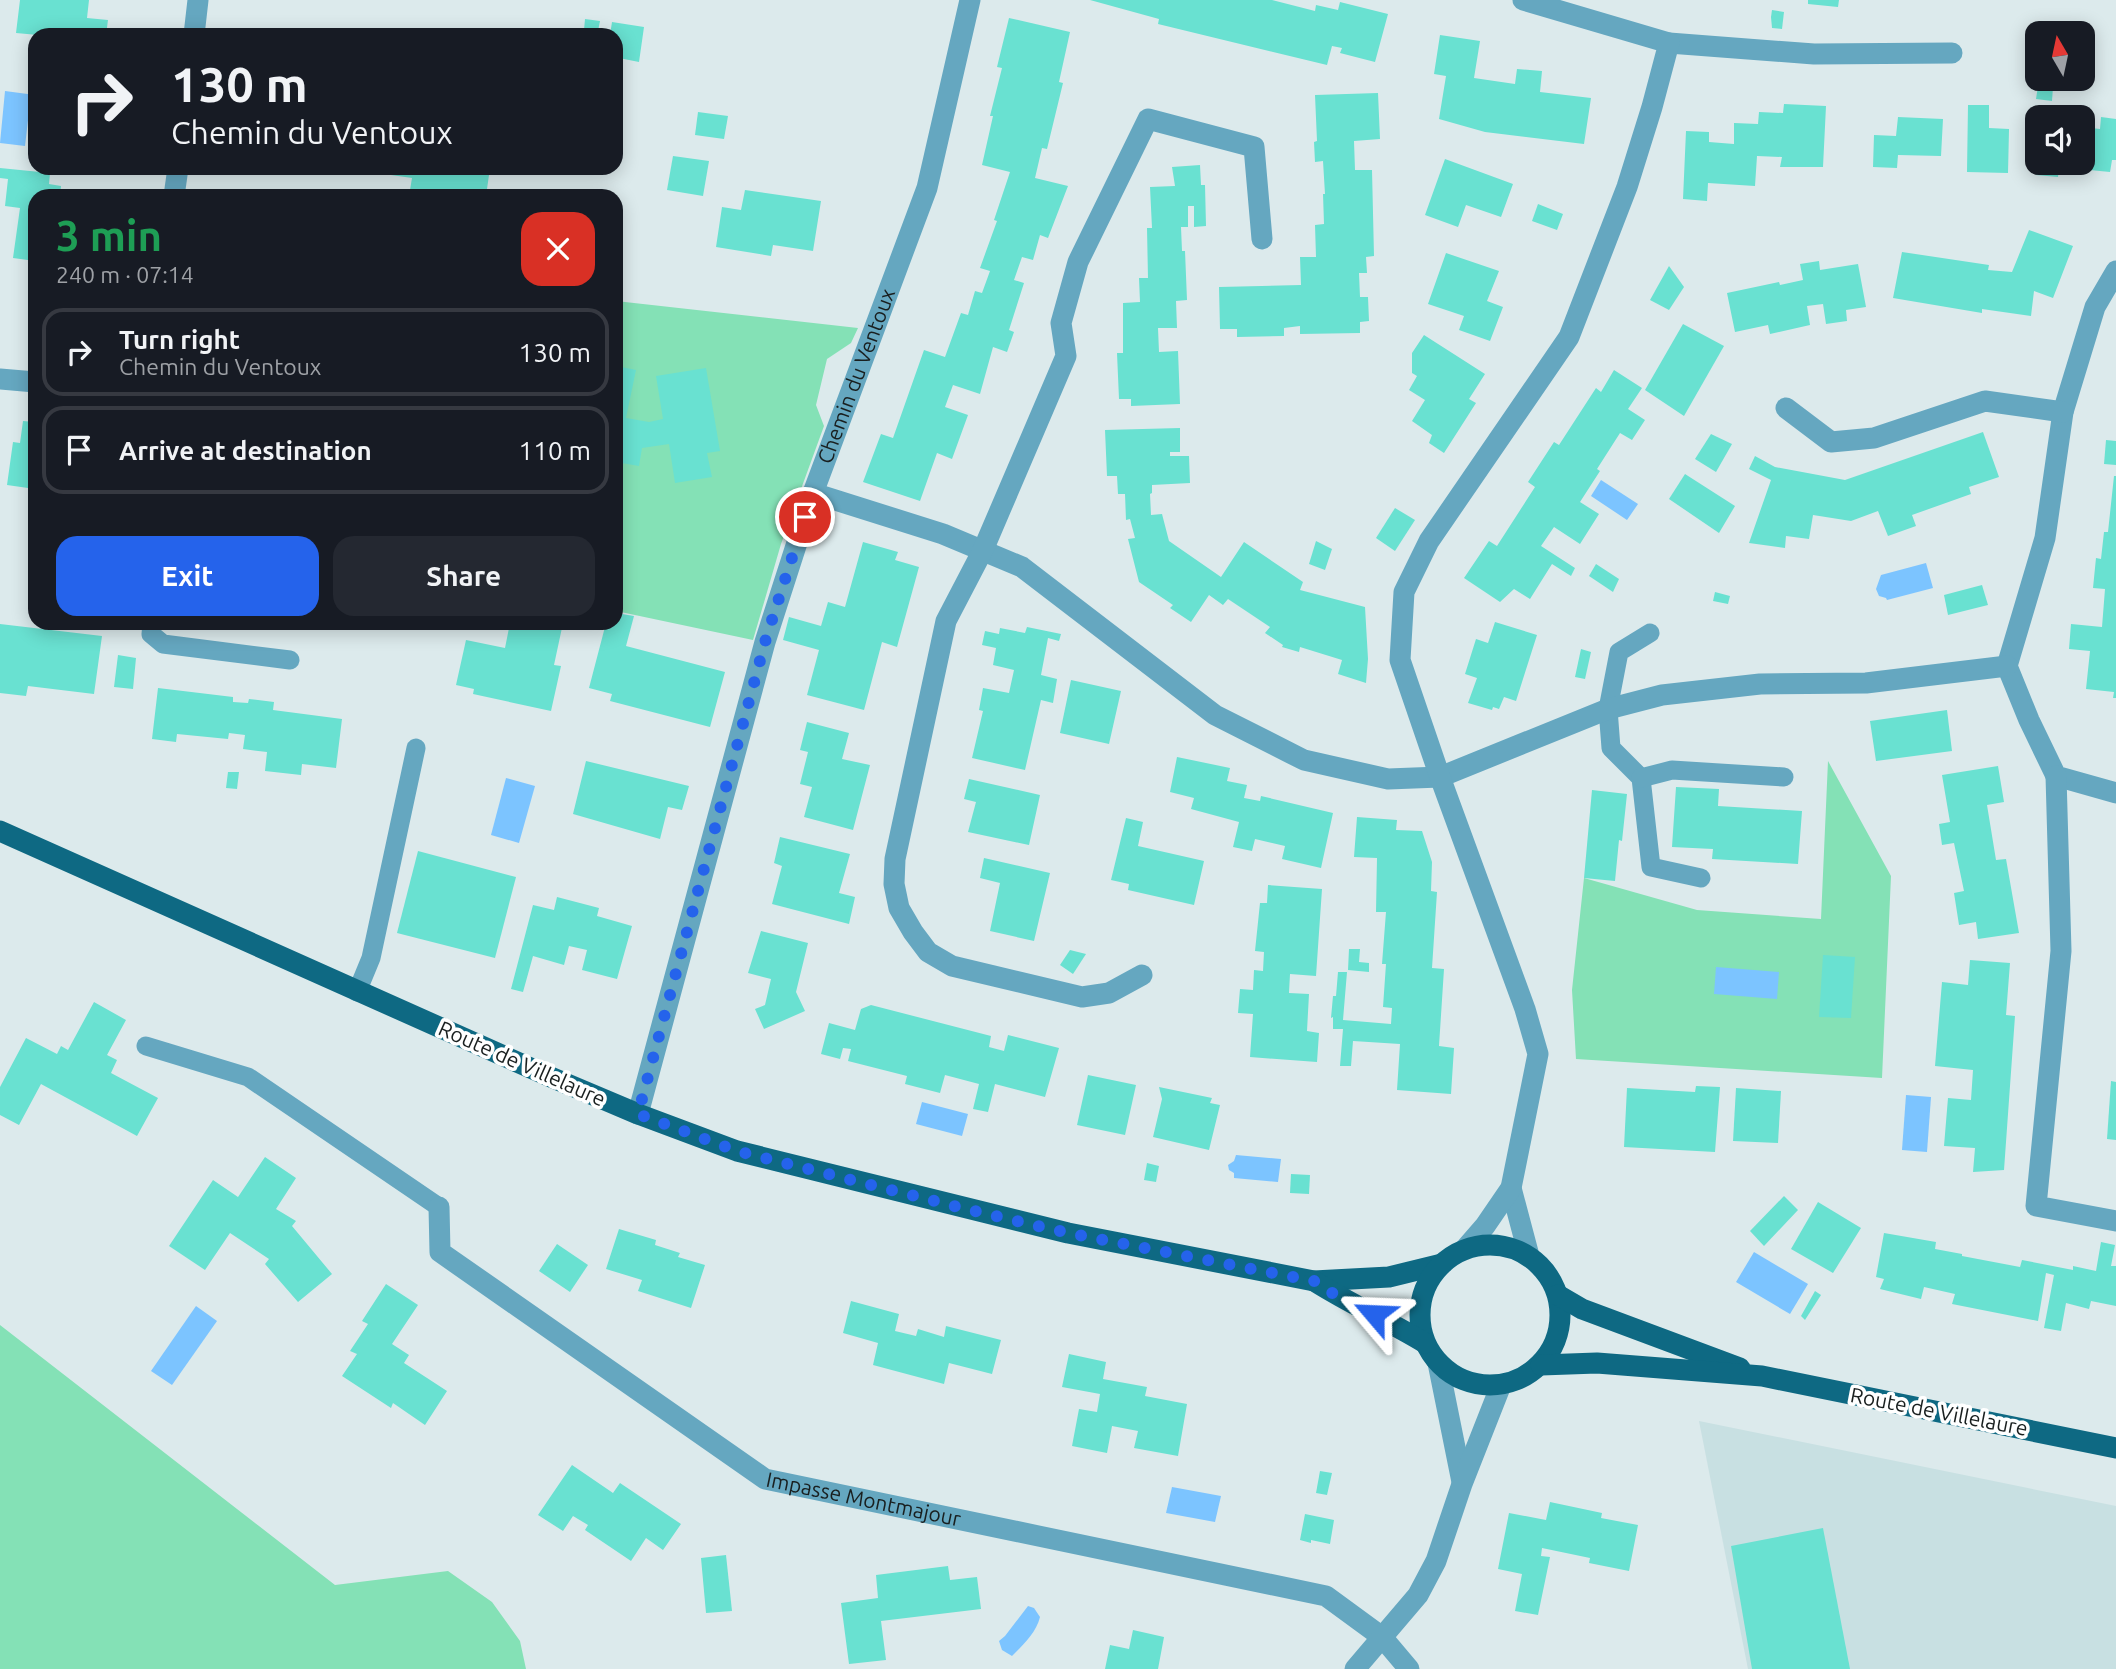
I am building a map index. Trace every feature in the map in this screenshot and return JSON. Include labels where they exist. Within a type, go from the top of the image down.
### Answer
[{"type":"main road","name":"Route de Villelaure","points":[[0,831],[357,992],[638,1114],[737,1151],[1068,1233],[1314,1281],[1389,1277],[1442,1264]]},
{"type":"main road","points":[[1487,1245],[1509,1247],[1529,1256],[1547,1273],[1558,1295],[1561,1320],[1555,1345],[1541,1365],[1523,1379],[1501,1385],[1478,1385],[1456,1377],[1438,1363],[1425,1343],[1420,1322],[1421,1301],[1429,1281],[1442,1264],[1465,1250],[1487,1245]]},
{"type":"main road","name":"Route de Villelaure","points":[[1314,1281],[1425,1343]]},
{"type":"main road","name":"Route de Villelaure","points":[[1558,1295],[1582,1309],[1762,1376]]},
{"type":"main road","name":"Route de Villelaure","points":[[1541,1365],[1597,1363],[1762,1376],[2116,1448]]},
{"type":"street","points":[[195,28],[198,0]]},
{"type":"street","name":"Chemin du Ventoux","points":[[638,1114],[765,642],[813,493],[927,188],[970,0]]},
{"type":"street","points":[[1523,0],[1669,43],[1814,54],[1952,53]]},
{"type":"street","points":[[1465,1250],[1511,1188],[1538,1054],[1525,1009],[1400,660],[1404,592],[1429,541],[1569,337],[1627,187],[1669,43]]},
{"type":"street","points":[[1142,975],[1109,993],[1082,997],[952,966],[928,952],[899,908],[894,884],[895,859],[946,621],[983,550],[1066,356],[1061,323],[1078,262],[1148,119],[1254,147],[1262,239]]},
{"type":"street","points":[[2116,271],[2095,307],[2063,412],[2045,538],[2007,666],[2056,776],[2061,951],[2036,1206],[2116,1221]]},
{"type":"street","points":[[0,379],[28,381]]},
{"type":"street","points":[[1786,408],[1831,442],[1874,438],[1985,401],[2063,412]]},
{"type":"street","points":[[813,493],[943,534],[1023,567],[1215,715],[1304,760],[1388,779],[1440,776],[1608,709],[1662,695],[1760,684],[1866,683],[2007,666]]},
{"type":"street","points":[[2056,776],[2116,793]]},
{"type":"street","points":[[1511,1188],[1529,1256]]},
{"type":"street","name":"Impasse Montmajour","points":[[439,1207],[440,1252],[765,1479],[1326,1596],[1382,1637]]},
{"type":"street","points":[[1438,1363],[1462,1484]]},
{"type":"street","points":[[1355,1669],[1418,1595],[1436,1561],[1462,1484],[1501,1385]]},
{"type":"street","points":[[1382,1637],[1409,1669]]},
{"type":"lane","points":[[151,630],[151,634],[163,644],[290,660]]},
{"type":"lane","points":[[1650,633],[1619,652],[1608,709],[1611,748],[1641,778],[1651,867],[1701,878]]},
{"type":"lane","points":[[357,992],[371,958],[416,748]]},
{"type":"lane","points":[[1641,778],[1672,770],[1784,777]]},
{"type":"lane","points":[[146,1046],[248,1077],[439,1207]]},
{"type":"shaded area","points":[[1699,1421],[2116,1506],[2116,1669],[1748,1669]]},
{"type":"green space","points":[[623,302],[858,328],[851,343],[827,359],[816,405],[824,426],[781,544],[753,640],[623,612]]},
{"type":"green space","points":[[1828,761],[1891,876],[1882,1078],[1576,1059],[1572,990],[1584,878],[1697,910],[1821,919]]},
{"type":"green space","points":[[0,1325],[335,1585],[448,1571],[492,1602],[520,1641],[526,1669],[0,1669]]},
{"type":"water","points":[[5,91],[28,94],[25,146],[0,143]]},
{"type":"water","points":[[1601,480],[1638,504],[1627,520],[1591,496]]},
{"type":"water","points":[[1926,563],[1933,588],[1887,600],[1879,596],[1876,589],[1881,575]]},
{"type":"water","points":[[506,778],[535,786],[519,843],[491,835]]},
{"type":"water","points":[[1716,967],[1779,972],[1777,999],[1714,994]]},
{"type":"water","points":[[1906,1095],[1931,1097],[1927,1152],[1902,1150]]},
{"type":"water","points":[[922,1102],[968,1114],[962,1136],[916,1124]]},
{"type":"water","points":[[1236,1155],[1281,1159],[1278,1182],[1234,1178],[1228,1165],[1234,1161]]},
{"type":"water","points":[[1754,1252],[1808,1284],[1790,1314],[1736,1282]]},
{"type":"water","points":[[196,1306],[217,1321],[172,1385],[151,1371]]},
{"type":"water","points":[[1172,1487],[1221,1496],[1215,1522],[1166,1513]]},
{"type":"water","points":[[1028,1606],[1034,1608],[1040,1617],[1025,1643],[1012,1656],[1002,1650],[999,1641]]},
{"type":"building","points":[[20,0],[89,0],[87,18],[108,20],[107,28],[28,28],[28,34],[16,33]]},
{"type":"building","points":[[1090,0],[1272,0],[1315,11],[1316,5],[1338,10],[1340,2],[1388,14],[1375,62],[1340,53],[1342,48],[1332,46],[1327,65],[1158,24],[1159,19]]},
{"type":"building","points":[[1808,0],[1839,0],[1838,7],[1808,4]]},
{"type":"building","points":[[1772,10],[1784,12],[1782,29],[1772,28]]},
{"type":"building","points":[[1009,18],[1070,32],[1059,82],[1063,83],[1047,149],[1042,148],[1035,178],[1068,186],[1048,238],[1040,235],[1033,260],[1022,257],[1014,280],[1024,283],[1009,330],[1014,332],[1007,352],[993,347],[980,394],[953,385],[945,407],[968,415],[952,459],[937,453],[920,501],[863,482],[881,434],[893,438],[924,350],[945,357],[961,313],[968,315],[975,291],[982,293],[990,271],[980,268],[997,221],[994,220],[1010,172],[982,165],[1002,68],[997,67]]},
{"type":"building","points":[[585,19],[600,21],[599,28],[584,28]]},
{"type":"building","points":[[612,22],[644,27],[639,62],[623,59],[623,28],[611,28]]},
{"type":"building","points":[[1440,35],[1480,41],[1474,78],[1515,84],[1517,69],[1542,71],[1540,92],[1591,98],[1584,144],[1485,132],[1439,119],[1446,76],[1434,74]]},
{"type":"building","points":[[2037,91],[2053,91],[2052,101],[2036,99]]},
{"type":"building","points":[[1378,93],[1380,139],[1354,141],[1355,170],[1372,170],[1374,256],[1366,257],[1367,273],[1359,273],[1360,297],[1368,297],[1369,321],[1360,322],[1360,333],[1300,334],[1300,326],[1284,328],[1284,336],[1237,337],[1237,329],[1220,329],[1219,287],[1301,285],[1300,257],[1316,257],[1315,225],[1324,224],[1325,194],[1323,161],[1315,162],[1315,95]]},
{"type":"building","points":[[1784,104],[1826,106],[1823,167],[1780,167],[1782,157],[1757,156],[1755,186],[1708,183],[1707,201],[1683,199],[1686,131],[1709,132],[1709,142],[1734,144],[1734,123],[1758,124],[1759,112],[1783,113]]},
{"type":"building","points":[[1968,105],[1989,105],[1989,128],[2009,129],[2008,173],[1967,172]]},
{"type":"building","points":[[698,112],[728,116],[724,139],[695,135]]},
{"type":"building","points":[[1898,117],[1943,119],[1941,156],[1898,155],[1897,168],[1873,167],[1874,135],[1896,136]]},
{"type":"building","points":[[2101,117],[2116,119],[2116,160],[2112,160],[2110,172],[2095,171],[2095,128],[2100,129]]},
{"type":"building","points":[[673,156],[709,161],[703,196],[667,190]]},
{"type":"building","points":[[1445,159],[1513,184],[1501,217],[1466,205],[1458,227],[1425,215]]},
{"type":"building","points":[[1200,165],[1201,185],[1205,185],[1206,226],[1194,227],[1194,206],[1188,206],[1188,227],[1181,227],[1187,300],[1176,301],[1177,328],[1158,328],[1159,352],[1178,351],[1180,404],[1131,406],[1131,399],[1119,399],[1117,353],[1123,353],[1123,303],[1140,302],[1139,278],[1148,278],[1147,228],[1152,228],[1150,187],[1175,186],[1172,167]]},
{"type":"building","points":[[0,168],[28,171],[28,175],[50,175],[49,184],[61,186],[61,189],[28,189],[28,260],[13,258],[20,208],[5,206],[8,179],[0,178]]},
{"type":"building","points":[[391,175],[489,175],[487,189],[410,189],[412,178]]},
{"type":"building","points":[[745,190],[821,201],[813,251],[773,245],[771,256],[716,247],[722,207],[741,210]]},
{"type":"building","points":[[1538,204],[1563,214],[1557,230],[1532,221]]},
{"type":"building","points":[[2029,230],[2073,246],[2053,298],[2034,291],[2031,316],[1982,309],[1982,313],[1893,298],[1902,252],[1989,265],[1988,270],[2012,272]]},
{"type":"building","points":[[1446,253],[1499,271],[1487,301],[1503,307],[1490,341],[1459,330],[1464,316],[1428,304]]},
{"type":"building","points":[[1819,261],[1820,270],[1858,264],[1866,307],[1846,310],[1847,321],[1826,324],[1823,304],[1807,306],[1810,325],[1770,334],[1768,325],[1735,332],[1727,293],[1803,280],[1800,264]]},
{"type":"building","points":[[1669,266],[1684,287],[1669,310],[1650,300]]},
{"type":"building","points":[[1683,324],[1724,346],[1684,416],[1645,390]]},
{"type":"building","points":[[1424,335],[1485,374],[1469,399],[1476,403],[1444,453],[1429,443],[1432,435],[1412,421],[1425,400],[1409,390],[1417,376],[1412,373],[1412,353]]},
{"type":"building","points":[[623,367],[636,370],[626,418],[649,422],[663,419],[656,376],[706,368],[720,451],[707,453],[712,477],[675,483],[669,444],[642,448],[639,466],[623,463]]},
{"type":"building","points":[[1614,370],[1642,388],[1628,409],[1645,420],[1632,440],[1620,433],[1597,469],[1600,471],[1580,502],[1599,514],[1580,544],[1554,527],[1541,546],[1575,568],[1571,576],[1552,564],[1530,599],[1514,589],[1500,602],[1464,578],[1489,541],[1497,546],[1535,487],[1528,482],[1554,442],[1559,445],[1596,388],[1601,392]]},
{"type":"building","points":[[23,421],[28,421],[28,488],[7,485],[13,442],[20,443]]},
{"type":"building","points":[[1180,428],[1180,452],[1170,452],[1170,456],[1189,456],[1190,483],[1152,485],[1150,494],[1151,515],[1162,514],[1169,541],[1221,577],[1244,542],[1303,582],[1300,590],[1365,607],[1368,659],[1366,683],[1338,674],[1342,660],[1300,647],[1299,652],[1282,647],[1283,645],[1265,633],[1270,627],[1228,599],[1223,605],[1209,595],[1191,622],[1170,608],[1173,605],[1139,582],[1128,539],[1135,538],[1130,519],[1126,520],[1125,494],[1118,494],[1117,476],[1107,476],[1105,430]]},
{"type":"building","points":[[1983,432],[1999,477],[1969,487],[1971,494],[1912,515],[1916,526],[1888,536],[1878,511],[1851,521],[1813,515],[1809,539],[1786,536],[1785,548],[1749,543],[1771,480],[1749,469],[1755,456],[1775,467],[1845,480]]},
{"type":"building","points":[[1711,434],[1732,444],[1716,472],[1695,459]]},
{"type":"building","points":[[2106,440],[2116,441],[2116,465],[2104,464]]},
{"type":"building","points":[[1685,474],[1735,506],[1719,533],[1669,499]]},
{"type":"building","points":[[2114,476],[2116,698],[2113,698],[2114,692],[2086,689],[2090,651],[2069,649],[2071,624],[2102,627],[2105,589],[2093,588],[2096,558],[2101,559],[2104,532],[2108,532]]},
{"type":"building","points":[[1395,508],[1415,520],[1395,551],[1376,538]]},
{"type":"building","points":[[1316,541],[1332,549],[1325,570],[1309,564]]},
{"type":"building","points":[[863,542],[898,552],[895,560],[919,567],[897,647],[882,642],[864,710],[807,695],[819,650],[783,640],[789,617],[821,626],[828,602],[845,607]]},
{"type":"building","points":[[1596,564],[1619,579],[1613,592],[1589,576]]},
{"type":"building","points":[[1982,585],[1988,605],[1948,615],[1944,595]]},
{"type":"building","points":[[1715,592],[1730,596],[1728,604],[1713,601]]},
{"type":"building","points":[[623,614],[634,616],[626,646],[725,672],[710,727],[610,701],[612,694],[589,688],[604,630],[623,630]]},
{"type":"building","points":[[1495,622],[1537,635],[1516,701],[1504,697],[1499,709],[1493,707],[1492,710],[1468,703],[1477,678],[1465,674],[1476,639],[1488,643]]},
{"type":"building","points":[[0,624],[28,627],[28,630],[102,636],[94,694],[28,686],[26,696],[0,693]]},
{"type":"building","points":[[1027,627],[1061,634],[1059,641],[1048,638],[1041,675],[1057,679],[1053,703],[1041,700],[1025,770],[972,758],[983,711],[979,710],[983,688],[1009,693],[1014,670],[993,665],[996,648],[982,645],[985,631],[999,634],[1000,628],[1025,633]]},
{"type":"building","points":[[509,630],[562,630],[554,665],[561,666],[551,711],[473,694],[474,689],[456,685],[466,640],[505,648]]},
{"type":"building","points":[[1581,649],[1591,652],[1585,679],[1575,677]]},
{"type":"building","points":[[118,655],[136,658],[133,689],[114,687]]},
{"type":"building","points":[[1071,680],[1121,691],[1109,744],[1060,733]]},
{"type":"building","points":[[158,688],[233,697],[233,702],[248,703],[249,699],[274,702],[273,710],[342,719],[336,768],[302,764],[301,775],[265,771],[267,752],[243,749],[245,735],[229,733],[228,739],[177,734],[176,742],[152,739]]},
{"type":"building","points":[[1947,710],[1952,751],[1876,761],[1870,721]]},
{"type":"building","points":[[807,722],[849,733],[842,759],[870,765],[853,830],[804,817],[812,787],[800,784],[808,752],[800,750]]},
{"type":"building","points":[[1177,757],[1230,768],[1227,781],[1247,785],[1244,798],[1260,801],[1261,796],[1333,813],[1321,868],[1282,859],[1285,846],[1255,839],[1252,851],[1233,847],[1239,822],[1191,809],[1194,798],[1170,792]]},
{"type":"building","points":[[586,761],[689,786],[682,810],[668,807],[660,839],[573,814]]},
{"type":"building","points":[[1998,766],[2004,802],[1987,805],[1996,860],[2006,859],[2019,933],[1978,939],[1976,922],[1959,925],[1954,893],[1964,891],[1954,843],[1942,845],[1939,824],[1950,822],[1942,775]]},
{"type":"building","points":[[228,772],[239,772],[237,789],[226,788]]},
{"type":"building","points":[[969,779],[1040,795],[1029,845],[968,832],[976,802],[964,799]]},
{"type":"building","points":[[1676,787],[1719,789],[1718,806],[1802,811],[1798,864],[1712,859],[1713,849],[1672,847]]},
{"type":"building","points":[[1592,790],[1627,794],[1615,881],[1584,878]]},
{"type":"building","points":[[1357,817],[1397,820],[1396,830],[1422,831],[1432,862],[1431,891],[1437,892],[1432,968],[1444,969],[1439,1046],[1454,1048],[1451,1094],[1397,1090],[1400,1044],[1353,1041],[1351,1066],[1340,1066],[1343,1029],[1333,1029],[1333,1017],[1331,1018],[1338,972],[1347,972],[1343,1020],[1391,1024],[1392,1008],[1383,1007],[1386,964],[1382,964],[1386,912],[1376,912],[1377,858],[1354,857]]},
{"type":"building","points":[[1126,818],[1143,822],[1138,846],[1204,861],[1194,905],[1128,890],[1129,884],[1111,880]]},
{"type":"building","points":[[780,837],[850,854],[839,893],[855,897],[849,924],[772,904],[782,866],[774,863]]},
{"type":"building","points":[[418,851],[516,877],[495,958],[397,933]]},
{"type":"building","points":[[984,858],[1050,873],[1034,941],[990,931],[1000,883],[980,878]]},
{"type":"building","points":[[1268,885],[1322,889],[1316,976],[1290,974],[1289,993],[1309,994],[1307,1031],[1319,1033],[1317,1062],[1250,1057],[1253,1014],[1238,1013],[1240,989],[1253,990],[1254,970],[1263,971],[1264,952],[1255,951],[1260,903],[1267,903]]},
{"type":"building","points":[[557,897],[599,908],[597,916],[632,926],[617,979],[582,970],[587,950],[569,946],[564,965],[533,956],[523,992],[511,989],[533,905],[554,910]]},
{"type":"building","points":[[761,931],[808,943],[796,992],[805,1011],[764,1029],[755,1009],[765,1005],[771,979],[748,973]]},
{"type":"building","points":[[1349,949],[1360,949],[1359,962],[1369,963],[1369,972],[1348,970]]},
{"type":"building","points":[[1070,950],[1086,954],[1073,974],[1060,965]]},
{"type":"building","points":[[1823,955],[1855,957],[1851,1018],[1819,1017]]},
{"type":"building","points":[[1970,960],[2010,963],[2006,1015],[2015,1016],[2004,1170],[1973,1172],[1975,1148],[1944,1146],[1948,1098],[1971,1100],[1973,1070],[1935,1066],[1942,982],[1968,985]]},
{"type":"building","points":[[94,1002],[126,1020],[107,1055],[117,1060],[111,1073],[158,1098],[137,1136],[41,1084],[19,1125],[0,1115],[0,1087],[26,1038],[57,1054],[61,1046],[68,1050]]},
{"type":"building","points":[[871,1005],[991,1036],[989,1047],[1004,1051],[1008,1035],[1059,1048],[1045,1097],[995,1084],[988,1112],[973,1109],[979,1084],[945,1075],[940,1093],[905,1084],[907,1076],[848,1061],[851,1049],[843,1048],[840,1059],[821,1054],[829,1023],[855,1030],[861,1009]]},
{"type":"building","points":[[1088,1075],[1136,1085],[1125,1135],[1077,1125]]},
{"type":"building","points":[[2111,1081],[2116,1082],[2116,1140],[2107,1139]]},
{"type":"building","points":[[1696,1086],[1720,1087],[1715,1152],[1624,1147],[1627,1088],[1695,1092]]},
{"type":"building","points":[[1159,1087],[1212,1098],[1210,1103],[1220,1105],[1209,1150],[1153,1137],[1162,1099]]},
{"type":"building","points":[[1736,1088],[1781,1091],[1778,1143],[1733,1141]]},
{"type":"building","points":[[265,1157],[296,1178],[276,1209],[296,1221],[292,1226],[332,1274],[298,1302],[265,1264],[269,1259],[230,1233],[205,1270],[169,1246],[213,1180],[238,1197]]},
{"type":"building","points":[[1147,1163],[1159,1166],[1156,1182],[1144,1180]]},
{"type":"building","points":[[1291,1174],[1310,1175],[1309,1194],[1290,1193]]},
{"type":"building","points":[[1784,1196],[1798,1210],[1764,1246],[1750,1231]]},
{"type":"building","points":[[1818,1202],[1861,1228],[1833,1273],[1791,1249]]},
{"type":"building","points":[[619,1229],[656,1240],[655,1245],[680,1253],[678,1257],[705,1265],[691,1308],[638,1291],[642,1280],[606,1269]]},
{"type":"building","points":[[1884,1233],[1936,1242],[1935,1249],[1962,1256],[2020,1267],[2022,1260],[2073,1270],[2073,1266],[2096,1271],[2101,1242],[2115,1245],[2111,1266],[2116,1266],[2116,1306],[2091,1301],[2089,1309],[2066,1303],[2061,1331],[2044,1328],[2054,1275],[2046,1273],[2038,1321],[1952,1304],[1955,1294],[1924,1287],[1921,1299],[1880,1289],[1884,1279],[1876,1277]]},
{"type":"building","points":[[557,1244],[588,1265],[570,1292],[539,1271]]},
{"type":"building","points":[[386,1284],[418,1305],[392,1344],[409,1355],[404,1363],[447,1391],[425,1425],[393,1403],[391,1408],[342,1376],[357,1354],[350,1351],[368,1324],[362,1321]]},
{"type":"building","points":[[1815,1291],[1821,1295],[1805,1320],[1801,1316]]},
{"type":"building","points":[[851,1301],[899,1314],[895,1331],[916,1336],[918,1329],[944,1337],[946,1326],[1001,1340],[992,1374],[949,1363],[944,1384],[873,1365],[878,1343],[843,1333]]},
{"type":"building","points":[[1069,1354],[1106,1362],[1103,1379],[1147,1387],[1145,1396],[1187,1404],[1178,1456],[1134,1448],[1138,1431],[1112,1426],[1107,1453],[1072,1446],[1079,1409],[1097,1412],[1100,1394],[1062,1387]]},
{"type":"building","points":[[572,1465],[613,1493],[620,1483],[681,1524],[663,1550],[646,1538],[631,1561],[585,1530],[588,1525],[573,1516],[563,1531],[538,1515]]},
{"type":"building","points":[[1320,1471],[1332,1473],[1327,1495],[1316,1493]]},
{"type":"building","points":[[1550,1502],[1602,1513],[1601,1518],[1638,1525],[1629,1571],[1589,1563],[1590,1558],[1542,1548],[1541,1556],[1550,1557],[1538,1615],[1515,1611],[1522,1574],[1498,1569],[1509,1513],[1546,1520]]},
{"type":"building","points":[[1305,1514],[1334,1520],[1330,1544],[1300,1540]]},
{"type":"building","points":[[1823,1528],[1850,1669],[1752,1669],[1731,1546]]},
{"type":"building","points":[[726,1555],[732,1611],[706,1613],[701,1558]]},
{"type":"building","points":[[948,1566],[950,1580],[977,1577],[981,1609],[881,1621],[886,1660],[849,1664],[841,1603],[878,1598],[876,1575]]},
{"type":"building","points":[[1133,1630],[1164,1637],[1158,1669],[1105,1669],[1110,1645],[1129,1649]]},
{"type":"route","points":[[805,517],[765,642],[638,1114],[737,1151],[832,1176],[1068,1233],[1314,1281],[1374,1314]]}]
